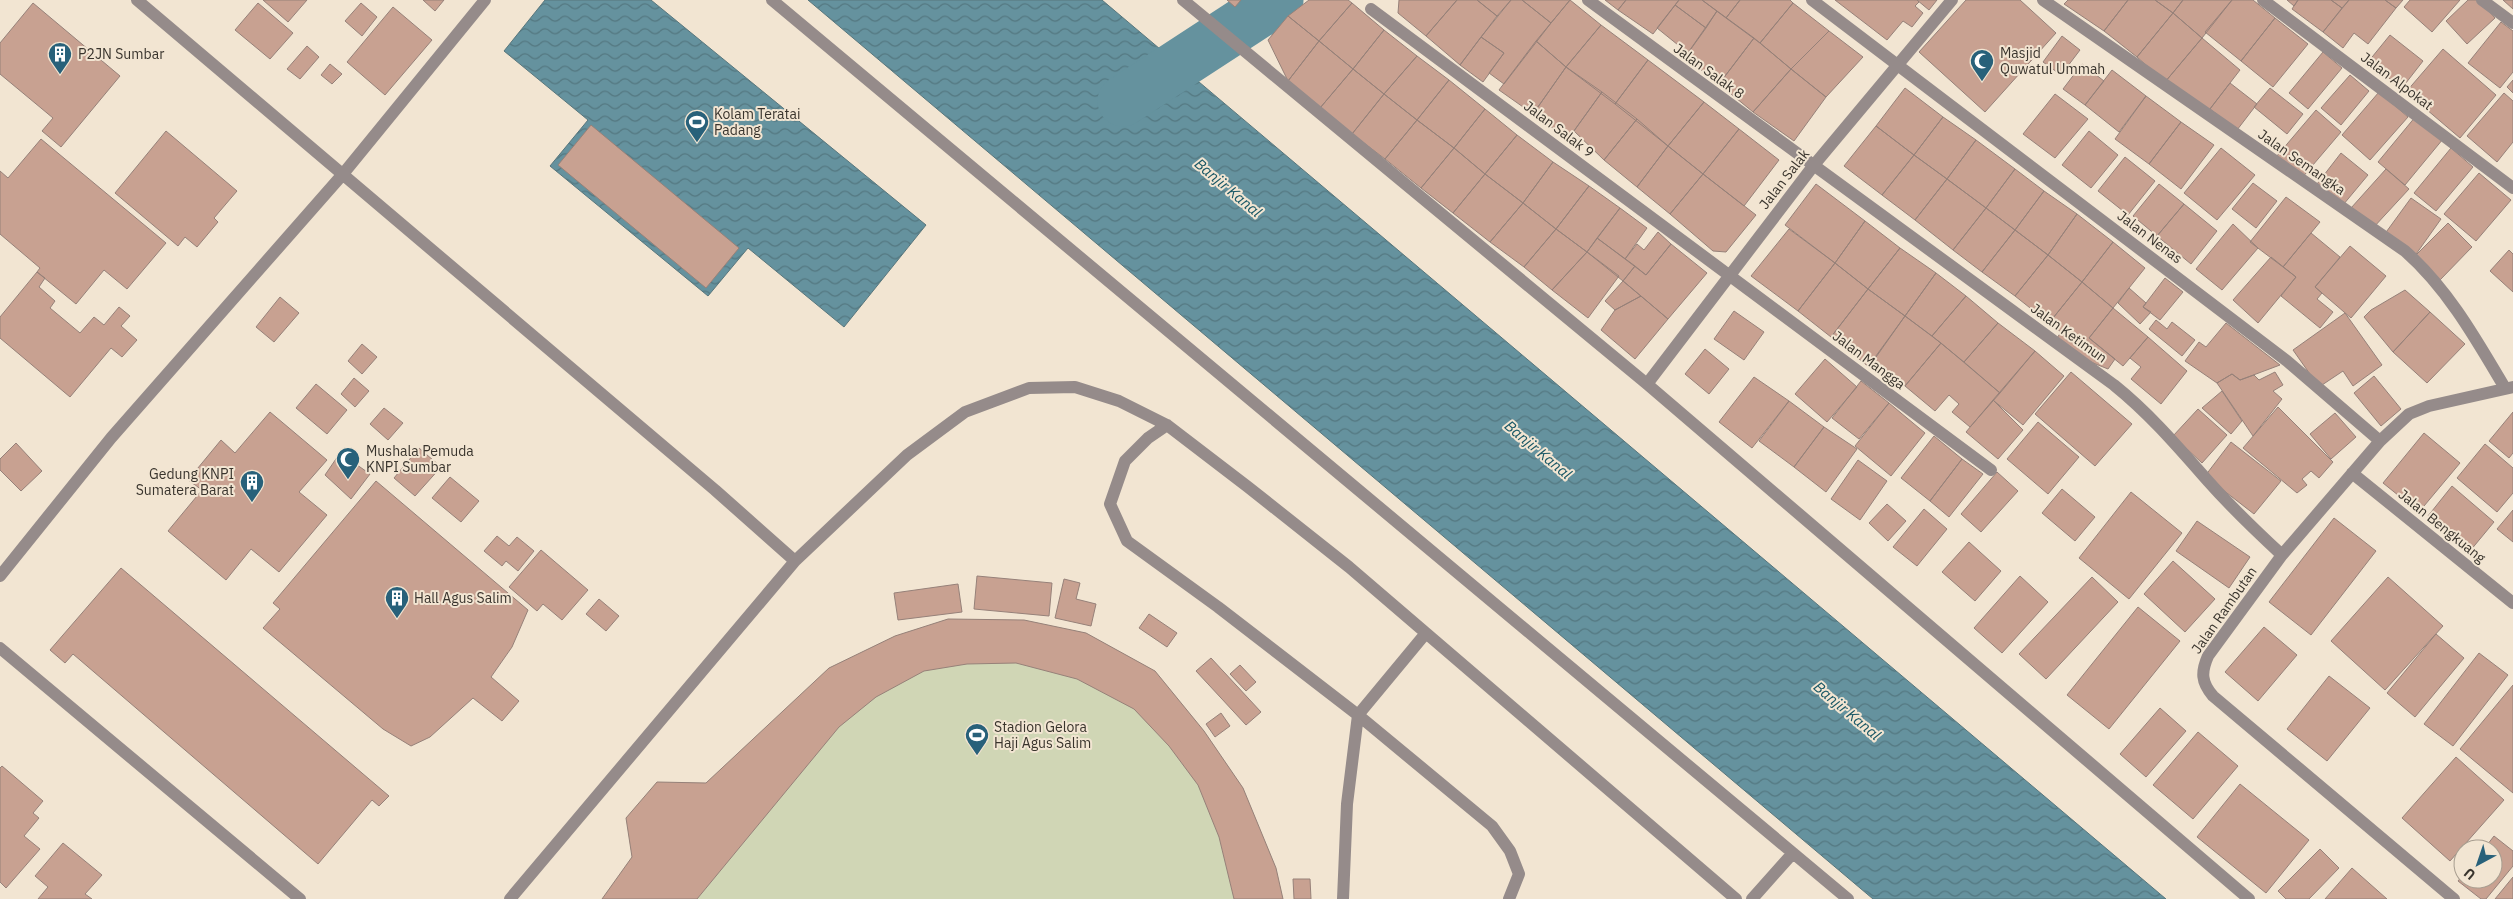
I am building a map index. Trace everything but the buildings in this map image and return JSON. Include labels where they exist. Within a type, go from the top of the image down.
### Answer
[{"type":"street","points":[[137,0],[715,490],[795,561]]},
{"type":"street","points":[[0,576],[110,438],[343,174],[485,0]]},
{"type":"street","points":[[772,0],[1848,899]]},
{"type":"street","points":[[1183,0],[1647,384],[2249,899]]},
{"type":"street","name":"Jalan Salak 8","points":[[1588,0],[1814,165]]},
{"type":"street","name":"Jalan Nenas","points":[[1812,0],[2287,361],[2380,440]]},
{"type":"street","name":"Jalan Salak","points":[[1647,384],[1814,165],[1897,63],[1952,0]]},
{"type":"street","name":"Jalan Semangka","points":[[2043,0],[2405,252],[2422,266],[2448,297],[2509,388]]},
{"type":"street","name":"Jalan Alpokat","points":[[2263,0],[2513,188]]},
{"type":"street","points":[[2482,0],[2513,23]]},
{"type":"street","name":"Jalan Salak 9","points":[[1371,8],[1729,274]]},
{"type":"street","name":"Jalan Ketimun","points":[[1814,165],[2130,397],[2170,435],[2209,482],[2248,524],[2282,555]]},
{"type":"street","name":"Jalan Mangga","points":[[1729,274],[1991,470]]},
{"type":"street","points":[[510,899],[795,561],[907,455],[965,412],[1029,388],[1075,387],[1119,401],[1167,425],[1349,567],[1736,899]]},
{"type":"street","name":"Jalan Rambutan","points":[[2454,899],[2374,834],[2207,690],[2202,675],[2208,656],[2282,555],[2380,440],[2401,420],[2418,410],[2509,388]]},
{"type":"street","points":[[1167,425],[1148,438],[1124,461],[1110,504],[1127,541],[1218,607],[1358,715],[1492,826],[1510,851],[1519,874],[1509,899]]},
{"type":"street","name":"Jalan Bengkuang","points":[[2352,473],[2513,603]]},
{"type":"street","points":[[1343,899],[1348,804],[1358,715],[1426,633]]},
{"type":"street","points":[[0,648],[300,899]]},
{"type":"street","points":[[1752,899],[1793,853]]},
{"type":"green space","name":"Stadion Gelora Haji Agus Salim","points":[[948,619],[1024,620],[1086,633],[1155,671],[1204,731],[1243,788],[1276,868],[1283,899],[602,899],[632,857],[626,818],[657,782],[706,783],[829,668],[895,636]]},
{"type":"water","name":"Kolam Teratai Padang","points":[[545,0],[651,0],[926,225],[844,327],[748,248],[708,296],[550,166],[588,120],[504,51]]},
{"type":"water","name":"Banjir Kanal","points":[[808,0],[1102,0],[2166,899],[1873,899]]},
{"type":"waterway","points":[[1123,101],[1278,0]]},
{"type":"place","name":"P2JN Sumbar","points":[[60,75]]},
{"type":"place","name":"Masjid Quwatul Ummah","points":[[1982,82]]},
{"type":"place","name":"Kolam Teratai Padang","points":[[697,143]]},
{"type":"place","name":"Mushala Pemuda KNPI Sumbar","points":[[348,480]]},
{"type":"place","name":"Gedung KNPI Sumatera Barat","points":[[252,503]]},
{"type":"place","name":"Hall Agus Salim","points":[[397,619]]},
{"type":"place","name":"Stadion Gelora Haji Agus Salim","points":[[977,756]]}]
